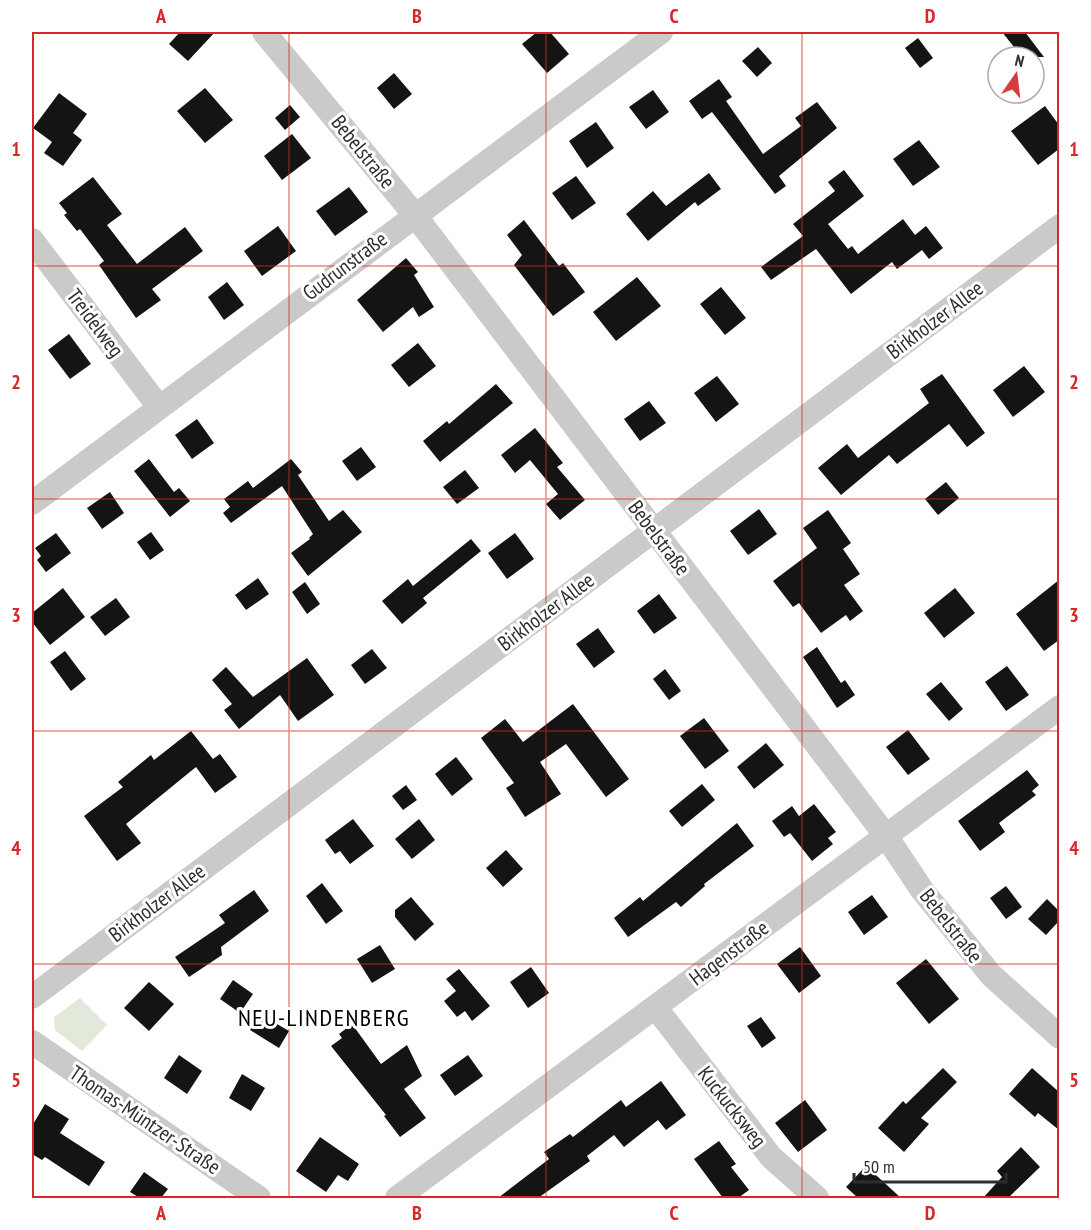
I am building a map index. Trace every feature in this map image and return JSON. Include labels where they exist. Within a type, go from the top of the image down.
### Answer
[{"type":"street","name":"Bebelstraße","points":[[264,32],[414,214],[886,836],[922,890],[991,975],[1059,1037]]},
{"type":"street","name":"Gudrunstraße","points":[[32,503],[414,214],[661,32]]},
{"type":"street","name":"Birkholzer Allee","points":[[32,997],[1059,226]]},
{"type":"street","name":"Treidelweg","points":[[32,240],[159,407]]},
{"type":"street","name":"Hagenstraße","points":[[397,1198],[656,1008],[1059,706]]},
{"type":"street","name":"Kuckucksweg","points":[[656,1008],[771,1157],[817,1198]]},
{"type":"street","name":"Thomas-Müntzer-Straße","points":[[32,1042],[259,1198]]},
{"type":"shaded area","points":[[80,998],[107,1025],[82,1051],[55,1030],[54,1017]]},
{"type":"building","points":[[180,32],[215,32],[188,61],[169,44]]},
{"type":"building","points":[[537,32],[550,32],[569,54],[547,73],[522,44]]},
{"type":"building","points":[[1002,32],[1025,32],[1035,45],[1012,45]]},
{"type":"building","points":[[918,38],[933,58],[920,68],[905,48]]},
{"type":"building","points":[[758,47],[772,63],[757,77],[742,61]]},
{"type":"building","points":[[394,73],[412,94],[394,109],[377,88]]},
{"type":"building","points":[[719,79],[732,97],[726,101],[763,154],[801,126],[795,118],[817,102],[837,128],[779,176],[786,186],[775,194],[712,112],[702,119],[689,101]]},
{"type":"building","points":[[205,88],[233,120],[205,143],[177,111]]},
{"type":"building","points":[[653,90],[669,112],[646,129],[629,107]]},
{"type":"building","points":[[59,93],[87,114],[73,133],[82,140],[63,166],[44,153],[52,142],[33,128]]},
{"type":"building","points":[[290,105],[300,117],[285,130],[275,118]]},
{"type":"building","points":[[1045,106],[1059,125],[1059,149],[1038,165],[1011,131]]},
{"type":"building","points":[[596,122],[614,148],[587,168],[569,141]]},
{"type":"building","points":[[292,134],[311,158],[282,180],[264,156]]},
{"type":"building","points":[[919,140],[940,167],[913,186],[893,159]]},
{"type":"building","points":[[844,170],[864,196],[828,224],[848,249],[852,246],[858,254],[903,219],[915,235],[926,226],[943,248],[929,259],[922,250],[897,269],[892,262],[851,294],[816,249],[771,280],[761,267],[803,236],[793,224],[835,191],[828,182]]},
{"type":"building","points":[[709,173],[721,189],[698,206],[695,202],[648,241],[626,214],[653,191],[666,206]]},
{"type":"building","points":[[576,176],[596,203],[572,220],[552,193]]},
{"type":"building","points":[[93,177],[122,214],[107,225],[137,264],[185,227],[203,251],[152,289],[161,300],[136,318],[99,265],[104,261],[80,229],[77,231],[64,215],[67,213],[59,203]]},
{"type":"building","points":[[349,187],[368,212],[335,236],[316,211]]},
{"type":"building","points":[[524,220],[559,266],[563,263],[585,292],[553,316],[514,265],[522,255],[507,235]]},
{"type":"building","points":[[278,226],[296,251],[262,276],[244,251]]},
{"type":"building","points":[[406,258],[418,272],[414,275],[434,307],[419,317],[413,307],[383,332],[357,300]]},
{"type":"building","points":[[637,277],[661,306],[616,341],[593,312]]},
{"type":"building","points":[[227,282],[244,305],[224,320],[208,297]]},
{"type":"building","points":[[721,287],[746,318],[725,335],[700,304]]},
{"type":"building","points":[[69,334],[91,364],[70,379],[48,350]]},
{"type":"building","points":[[418,343],[436,366],[409,387],[391,365]]},
{"type":"building","points":[[1024,366],[1045,392],[1013,417],[993,390]]},
{"type":"building","points":[[942,374],[985,433],[967,447],[949,424],[897,464],[889,455],[841,495],[818,468],[847,444],[858,458],[929,403],[920,389]]},
{"type":"building","points":[[717,376],[739,404],[716,422],[694,393]]},
{"type":"building","points":[[496,384],[513,403],[440,462],[423,441],[447,421],[449,424]]},
{"type":"building","points":[[649,401],[666,423],[640,441],[624,419]]},
{"type":"building","points":[[197,419],[214,443],[192,459],[175,435]]},
{"type":"building","points":[[535,428],[563,463],[557,467],[585,500],[560,520],[546,504],[558,494],[530,460],[515,473],[501,455]]},
{"type":"building","points":[[361,447],[376,467],[357,481],[342,461]]},
{"type":"building","points":[[149,459],[174,492],[179,488],[190,501],[170,517],[134,471]]},
{"type":"building","points":[[291,459],[302,472],[298,475],[329,521],[343,510],[362,532],[308,576],[291,553],[310,539],[313,534],[282,486],[231,523],[223,513],[230,507],[224,499],[248,481],[253,488]]},
{"type":"building","points":[[465,470],[479,488],[457,504],[443,487]]},
{"type":"building","points":[[946,482],[959,498],[938,515],[925,499]]},
{"type":"building","points":[[110,492],[124,513],[102,529],[87,508]]},
{"type":"building","points":[[759,509],[777,534],[748,555],[730,531]]},
{"type":"building","points":[[828,510],[851,543],[843,549],[860,574],[844,585],[863,611],[850,621],[846,615],[821,633],[799,603],[793,607],[773,581],[817,548],[803,528]]},
{"type":"building","points":[[151,532],[164,550],[150,560],[137,542]]},
{"type":"building","points":[[56,533],[71,553],[46,572],[37,560],[41,556],[35,548]]},
{"type":"building","points":[[515,533],[534,559],[507,579],[488,553]]},
{"type":"building","points":[[471,539],[481,551],[423,598],[427,603],[402,624],[382,601],[408,579],[413,586]]},
{"type":"building","points":[[258,578],[269,594],[246,610],[235,595]]},
{"type":"building","points":[[1059,580],[1059,640],[1044,651],[1016,614]]},
{"type":"building","points":[[305,582],[320,604],[307,614],[292,592]]},
{"type":"building","points":[[63,588],[85,617],[50,645],[32,622],[32,613]]},
{"type":"building","points":[[955,588],[975,613],[944,638],[924,613]]},
{"type":"building","points":[[659,594],[677,618],[654,634],[637,611]]},
{"type":"building","points":[[116,598],[130,617],[105,636],[90,617]]},
{"type":"building","points":[[598,628],[615,652],[594,668],[576,644]]},
{"type":"building","points":[[817,647],[841,683],[845,680],[855,695],[837,708],[803,657]]},
{"type":"building","points":[[372,649],[387,668],[365,684],[351,665]]},
{"type":"building","points":[[65,651],[86,679],[71,691],[50,662]]},
{"type":"building","points":[[307,658],[334,695],[298,721],[280,695],[239,729],[224,710],[232,704],[212,680],[226,667],[253,697]]},
{"type":"building","points":[[1007,666],[1029,695],[1006,711],[985,682]]},
{"type":"building","points":[[665,669],[681,691],[669,700],[653,679]]},
{"type":"building","points":[[941,682],[963,709],[949,721],[926,694]]},
{"type":"building","points":[[573,704],[629,779],[606,797],[566,744],[540,762],[561,794],[525,817],[506,788],[514,783],[481,738],[505,719],[523,742]]},
{"type":"building","points":[[704,718],[729,751],[705,769],[680,736]]},
{"type":"building","points":[[908,730],[930,759],[908,775],[886,747]]},
{"type":"building","points":[[191,731],[213,759],[220,754],[237,777],[215,793],[196,767],[126,824],[141,843],[117,861],[84,816],[123,787],[118,782],[151,755],[154,760]]},
{"type":"building","points":[[766,743],[784,765],[754,789],[737,767]]},
{"type":"building","points":[[456,757],[473,779],[452,796],[435,774]]},
{"type":"building","points":[[1027,770],[1039,785],[1032,791],[1036,795],[999,823],[1005,832],[980,851],[958,821]]},
{"type":"building","points":[[702,784],[715,800],[682,827],[669,811]]},
{"type":"building","points":[[406,785],[417,800],[403,810],[392,796]]},
{"type":"building","points":[[814,804],[836,832],[828,838],[833,844],[812,861],[790,833],[784,837],[772,821],[792,806],[799,816]]},
{"type":"building","points":[[353,819],[374,846],[350,864],[340,851],[335,854],[325,840]]},
{"type":"building","points":[[419,819],[435,840],[412,859],[395,839]]},
{"type":"building","points":[[737,823],[754,846],[704,884],[705,886],[681,907],[676,902],[628,937],[614,918],[640,897],[643,901]]},
{"type":"building","points":[[506,850],[523,869],[503,887],[486,868]]},
{"type":"building","points":[[322,883],[343,911],[326,924],[306,896]]},
{"type":"building","points":[[1006,886],[1022,907],[1006,919],[990,898]]},
{"type":"building","points":[[254,890],[269,911],[221,947],[222,955],[189,977],[175,957],[225,923],[219,915]]},
{"type":"building","points":[[872,895],[888,917],[864,935],[848,912]]},
{"type":"building","points":[[411,897],[434,924],[415,941],[395,917],[395,910]]},
{"type":"building","points":[[1047,899],[1059,911],[1059,921],[1046,935],[1028,919]]},
{"type":"building","points":[[380,945],[395,969],[372,983],[357,959]]},
{"type":"building","points":[[800,947],[821,976],[799,993],[777,964]]},
{"type":"building","points":[[926,959],[959,999],[929,1024],[896,983]]},
{"type":"building","points":[[531,967],[549,993],[528,1008],[510,982]]},
{"type":"building","points":[[459,969],[490,1006],[472,1021],[465,1011],[457,1017],[444,1001],[456,991],[446,979]]},
{"type":"building","points":[[233,980],[253,994],[240,1013],[220,999]]},
{"type":"building","points":[[149,982],[174,1004],[149,1031],[124,1008]]},
{"type":"building","points":[[260,1014],[289,1031],[279,1048],[250,1030]]},
{"type":"building","points":[[761,1017],[776,1038],[762,1048],[747,1026]]},
{"type":"building","points":[[352,1024],[381,1064],[407,1045],[422,1076],[404,1089],[426,1118],[400,1137],[384,1116],[386,1115],[331,1046],[342,1038],[339,1034]]},
{"type":"building","points":[[179,1055],[202,1071],[187,1094],[164,1078]]},
{"type":"building","points":[[468,1055],[483,1076],[455,1096],[440,1075]]},
{"type":"building","points":[[943,1068],[957,1082],[921,1118],[929,1124],[904,1152],[878,1128],[903,1101],[906,1104]]},
{"type":"building","points":[[1032,1068],[1059,1092],[1059,1130],[1038,1113],[1035,1117],[1009,1094]]},
{"type":"building","points":[[242,1074],[265,1088],[251,1111],[229,1098]]},
{"type":"building","points":[[661,1081],[686,1115],[666,1130],[658,1120],[624,1147],[614,1135],[587,1156],[590,1161],[538,1198],[498,1198],[549,1159],[544,1152],[570,1134],[573,1137],[621,1100],[626,1107]]},
{"type":"building","points":[[805,1100],[827,1130],[798,1152],[775,1123]]},
{"type":"building","points":[[45,1104],[69,1119],[60,1133],[105,1162],[89,1186],[45,1157],[42,1160],[32,1154],[32,1126]]},
{"type":"building","points":[[320,1137],[359,1164],[348,1181],[338,1175],[326,1192],[296,1171]]},
{"type":"building","points":[[719,1141],[736,1164],[731,1167],[749,1190],[738,1198],[723,1198],[694,1159]]},
{"type":"building","points":[[1021,1147],[1040,1167],[1008,1198],[983,1198],[1002,1177],[997,1171]]},
{"type":"building","points":[[866,1166],[901,1198],[858,1198],[846,1187]]},
{"type":"building","points":[[144,1172],[168,1189],[161,1198],[140,1198],[130,1192]]},
{"type":"district","name":"NEU-LINDENBERG","points":[[324,1018]]}]
